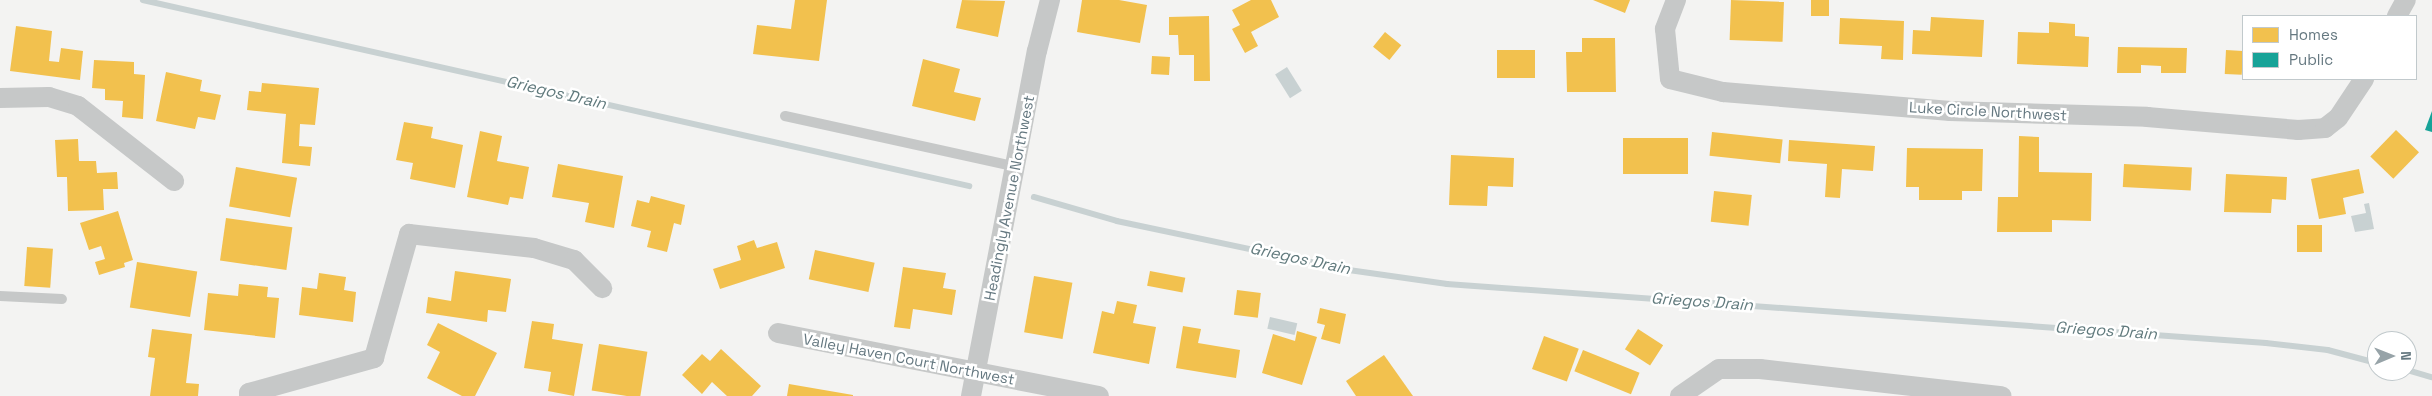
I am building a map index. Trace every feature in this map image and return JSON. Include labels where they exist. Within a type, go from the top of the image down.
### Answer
[{"type":"street","name":"Headingly Avenue Northwest","points":[[971,396],[1037,51],[1050,0]]},
{"type":"street","name":"Luke Circle Northwest","points":[[1676,0],[1665,29],[1670,79],[1724,92],[1950,111],[2147,117],[2298,130],[2325,128],[2338,118],[2363,80]]},
{"type":"street","points":[[2398,15],[2406,0]]},
{"type":"street","points":[[0,98],[48,97],[78,106],[174,181]]},
{"type":"street","points":[[249,396],[249,393],[374,358],[409,234],[534,248],[574,260],[602,288]]},
{"type":"street","name":"Valley Haven Court Northwest","points":[[778,332],[1099,396]]},
{"type":"street","points":[[1680,396],[1719,369],[1744,369],[2001,396]]},
{"type":"lane","points":[[785,116],[1016,167]]},
{"type":"lane","points":[[0,296],[62,299]]},
{"type":"shaded area","points":[[1287,67],[1302,91],[1290,98],[1275,74]]},
{"type":"shaded area","points":[[2369,203],[2374,229],[2355,232],[2351,216],[2366,213],[2364,204]]},
{"type":"shaded area","points":[[1270,317],[1297,323],[1295,335],[1267,329]]},
{"type":"building: Homes","points":[[795,0],[827,0],[819,61],[753,54],[757,25],[791,29]]},
{"type":"building: Homes","points":[[962,0],[1005,1],[998,37],[956,28]]},
{"type":"building: Homes","points":[[1082,0],[1119,0],[1147,5],[1140,43],[1077,32]]},
{"type":"building: Homes","points":[[1251,0],[1271,0],[1279,17],[1251,32],[1258,46],[1245,53],[1232,29],[1240,25],[1232,10]]},
{"type":"building: Homes","points":[[1593,0],[1630,0],[1625,13]]},
{"type":"building: Homes","points":[[1731,0],[1784,2],[1783,42],[1730,40]]},
{"type":"building: Homes","points":[[1811,0],[1829,0],[1829,16],[1811,16]]},
{"type":"building: Homes","points":[[1209,16],[1210,81],[1194,81],[1194,55],[1179,55],[1178,35],[1169,35],[1169,17]]},
{"type":"building: Homes","points":[[1931,17],[1984,20],[1982,57],[1912,54],[1913,30],[1930,31]]},
{"type":"building: Homes","points":[[1840,18],[1904,21],[1903,60],[1881,59],[1882,46],[1839,44]]},
{"type":"building: Homes","points":[[2049,22],[2075,24],[2075,36],[2089,37],[2088,67],[2017,64],[2018,32],[2049,33]]},
{"type":"building: Homes","points":[[16,26],[52,31],[49,61],[59,62],[61,48],[83,51],[80,80],[10,71]]},
{"type":"building: Homes","points":[[1385,32],[1401,45],[1389,60],[1373,47]]},
{"type":"building: Homes","points":[[1582,38],[1615,38],[1616,92],[1567,92],[1566,52],[1582,52]]},
{"type":"building: Homes","points":[[2118,47],[2187,48],[2186,73],[2161,73],[2161,66],[2141,65],[2141,73],[2117,73]]},
{"type":"building: Homes","points":[[1497,50],[1535,50],[1535,78],[1497,78]]},
{"type":"building: Homes","points":[[2226,50],[2242,51],[2242,75],[2225,74]]},
{"type":"building: Homes","points":[[1152,56],[1170,57],[1169,75],[1151,74]]},
{"type":"building: Homes","points":[[923,59],[960,69],[954,92],[981,98],[975,121],[912,106]]},
{"type":"building: Homes","points":[[94,60],[134,62],[134,74],[145,75],[143,119],[122,117],[123,101],[105,100],[105,89],[92,88]]},
{"type":"building: Homes","points":[[166,72],[202,80],[200,91],[221,95],[215,120],[198,117],[195,129],[156,121]]},
{"type":"building: Homes","points":[[262,83],[319,88],[315,125],[300,124],[299,146],[312,147],[310,166],[282,163],[286,114],[247,110],[249,91],[261,92]]},
{"type":"building: Homes","points":[[404,122],[433,127],[431,138],[463,145],[455,188],[410,179],[413,163],[396,160]]},
{"type":"building: Homes","points":[[2396,130],[2419,152],[2393,179],[2370,157]]},
{"type":"building: Homes","points":[[480,131],[502,136],[497,161],[529,167],[523,199],[510,197],[508,205],[467,197]]},
{"type":"building: Homes","points":[[1712,132],[1783,139],[1780,163],[1709,156]]},
{"type":"building: Homes","points":[[2019,136],[2039,137],[2039,172],[2092,173],[2091,221],[2052,220],[2052,232],[1997,232],[1998,197],[2018,197]]},
{"type":"building: Homes","points":[[1623,138],[1688,138],[1688,174],[1623,174]]},
{"type":"building: Homes","points":[[78,139],[79,161],[96,161],[97,173],[117,172],[118,189],[103,189],[104,210],[68,211],[67,177],[57,177],[55,140]]},
{"type":"building: Homes","points":[[1789,140],[1875,146],[1873,171],[1842,169],[1840,198],[1825,197],[1827,164],[1788,161]]},
{"type":"building: Homes","points":[[1907,148],[1983,149],[1982,191],[1962,191],[1962,200],[1919,200],[1919,187],[1906,187]]},
{"type":"building: Homes","points":[[1451,155],[1514,158],[1513,187],[1488,186],[1487,206],[1449,205]]},
{"type":"building: Homes","points":[[558,164],[623,176],[614,228],[585,222],[589,203],[552,197]]},
{"type":"building: Homes","points":[[2124,164],[2192,168],[2191,191],[2123,187]]},
{"type":"building: Homes","points":[[236,167],[297,178],[290,217],[229,206]]},
{"type":"building: Homes","points":[[2359,169],[2364,193],[2343,198],[2346,214],[2319,219],[2311,179]]},
{"type":"building: Homes","points":[[2226,174],[2287,177],[2286,200],[2272,199],[2271,213],[2224,212]]},
{"type":"building: Homes","points":[[1714,191],[1752,195],[1749,226],[1711,222]]},
{"type":"building: Homes","points":[[651,196],[685,205],[681,225],[674,223],[667,252],[647,247],[651,231],[631,226],[637,200],[649,203]]},
{"type":"building: Homes","points":[[118,211],[133,260],[124,263],[125,267],[99,275],[95,262],[105,259],[101,246],[89,250],[80,223]]},
{"type":"building: Homes","points":[[226,218],[292,227],[286,270],[220,261]]},
{"type":"building: Homes","points":[[2297,225],[2322,225],[2322,252],[2297,252]]},
{"type":"building: Homes","points":[[754,240],[757,248],[777,242],[785,268],[720,289],[713,269],[741,260],[737,246]]},
{"type":"building: Homes","points":[[27,247],[53,249],[50,288],[24,286]]},
{"type":"building: Homes","points":[[815,250],[875,263],[868,292],[809,279]]},
{"type":"building: Homes","points":[[137,262],[197,272],[190,317],[130,307]]},
{"type":"building: Homes","points":[[903,267],[946,273],[943,288],[956,290],[952,315],[913,309],[910,329],[894,327]]},
{"type":"building: Homes","points":[[455,271],[511,279],[506,312],[488,310],[487,322],[426,313],[428,297],[451,301]]},
{"type":"building: Homes","points":[[1150,271],[1185,278],[1182,293],[1147,286]]},
{"type":"building: Homes","points":[[319,273],[346,277],[344,290],[356,292],[353,322],[299,315],[302,287],[317,289]]},
{"type":"building: Homes","points":[[1034,276],[1072,283],[1063,339],[1024,332]]},
{"type":"building: Homes","points":[[239,284],[268,287],[267,297],[279,298],[275,338],[204,330],[208,293],[238,296]]},
{"type":"building: Homes","points":[[1237,290],[1261,293],[1258,318],[1234,315]]},
{"type":"building: Homes","points":[[1117,301],[1137,305],[1133,323],[1156,327],[1149,364],[1093,353],[1102,311],[1114,314]]},
{"type":"building: Homes","points":[[1320,308],[1346,314],[1340,344],[1321,339],[1325,325],[1317,323]]},
{"type":"building: Homes","points":[[532,321],[554,324],[552,339],[583,344],[574,396],[548,391],[551,372],[524,368]]},
{"type":"building: Homes","points":[[438,323],[497,353],[475,396],[462,396],[427,378],[440,352],[427,345]]},
{"type":"building: Homes","points":[[1183,326],[1201,329],[1198,343],[1240,350],[1236,378],[1176,368]]},
{"type":"building: Homes","points":[[152,329],[192,334],[186,383],[199,384],[198,396],[150,396],[155,358],[148,357]]},
{"type":"building: Homes","points":[[1638,329],[1663,345],[1650,365],[1625,349]]},
{"type":"building: Homes","points":[[1297,331],[1317,337],[1302,385],[1262,373],[1273,334],[1295,341]]},
{"type":"building: Homes","points":[[1544,336],[1579,349],[1567,382],[1532,369]]},
{"type":"building: Homes","points":[[599,344],[647,352],[640,396],[627,396],[592,390]]},
{"type":"building: Homes","points":[[721,349],[761,386],[752,396],[727,396],[712,382],[702,394],[682,375],[702,354],[710,361]]},
{"type":"building: Homes","points":[[1583,350],[1640,373],[1631,394],[1574,371]]},
{"type":"building: Homes","points":[[1384,355],[1413,396],[1356,396],[1346,381]]},
{"type":"building: Homes","points":[[789,384],[853,395],[853,396],[787,396]]},
{"type":"building: Public","points":[[2432,111],[2432,132],[2425,130]]},
{"type":"waterway","name":"Griegos Drain","points":[[143,0],[969,186]]},
{"type":"waterway","name":"Griegos Drain","points":[[1034,197],[1117,221],[1349,270],[1447,284],[2266,343],[2328,350],[2367,360]]},
{"type":"waterway","name":"Griegos Drain","points":[[2417,373],[2432,377]]}]
